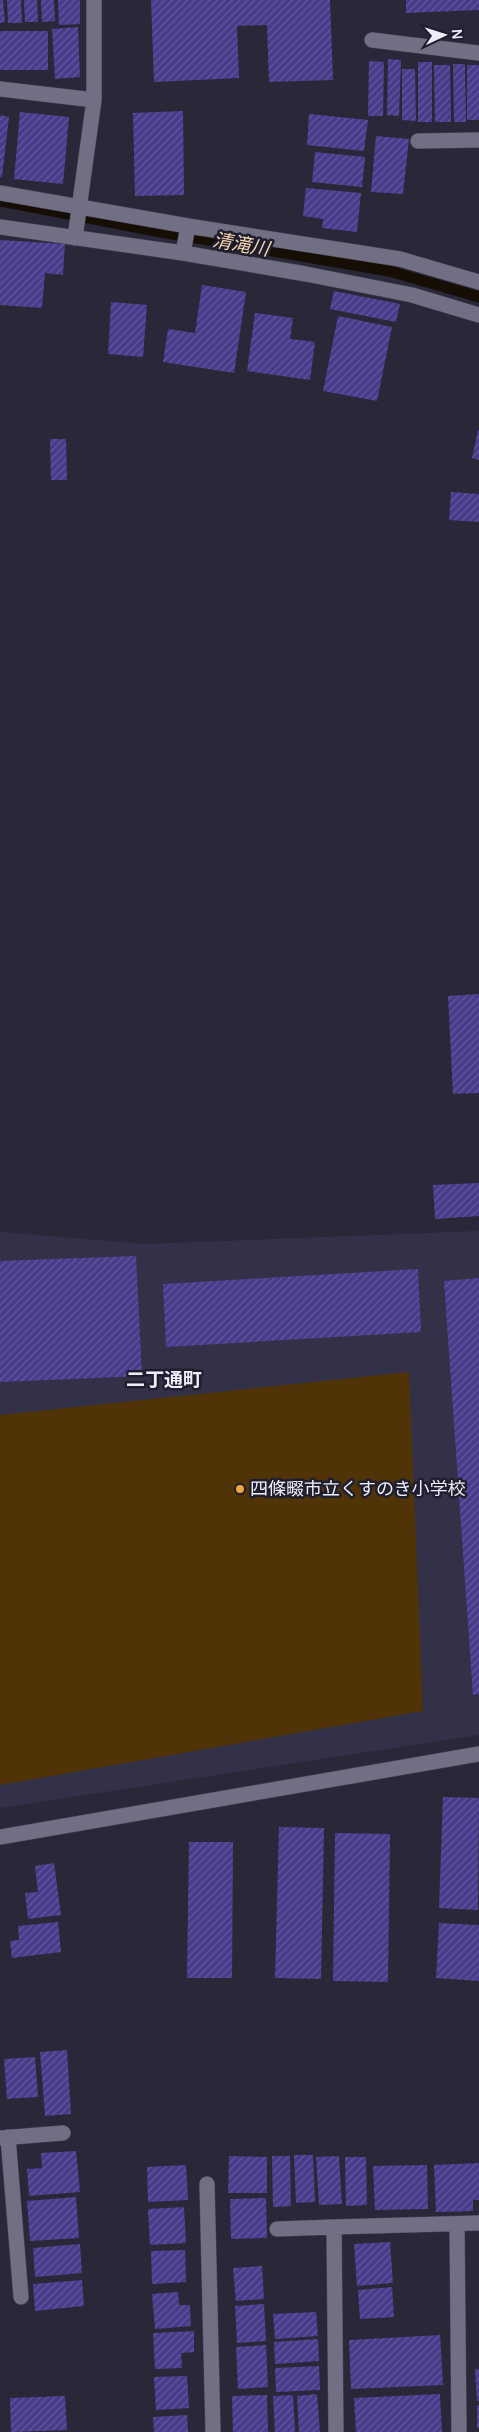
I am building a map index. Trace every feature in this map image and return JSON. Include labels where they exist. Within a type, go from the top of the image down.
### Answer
[{"type":"street","points":[[75,238],[78,205],[94,100],[94,0]]},
{"type":"street","points":[[372,40],[479,53]]},
{"type":"street","points":[[0,89],[94,100]]},
{"type":"street","points":[[418,141],[479,140]]},
{"type":"street","points":[[0,193],[78,205],[188,226],[400,259],[479,282]]},
{"type":"street","points":[[183,254],[188,226]]},
{"type":"street","points":[[0,227],[183,254],[412,295],[479,315]]},
{"type":"street","points":[[0,1837],[479,1754]]},
{"type":"street","points":[[21,2297],[4,2138],[63,2134]]},
{"type":"street","points":[[207,2184],[213,2432]]},
{"type":"street","points":[[277,2228],[479,2223]]},
{"type":"street","points":[[457,2224],[459,2432]]},
{"type":"street","points":[[334,2227],[336,2432]]},
{"type":"shaded area","name":"四條畷市立くすのき小学校","points":[[479,1231],[479,1735],[0,1808],[0,1232],[146,1244]]},
{"type":"shaded area","points":[[409,1372],[423,1711],[0,1785],[0,1415]]},
{"type":"building","points":[[0,0],[3,0],[5,22],[0,23]]},
{"type":"building","points":[[7,0],[21,0],[22,23],[8,23]]},
{"type":"building","points":[[24,0],[37,0],[38,22],[25,22]]},
{"type":"building","points":[[41,0],[54,0],[55,21],[42,22]]},
{"type":"building","points":[[58,0],[80,0],[80,24],[59,25]]},
{"type":"building","points":[[151,0],[330,0],[333,80],[269,82],[267,25],[237,26],[239,78],[154,82]]},
{"type":"building","points":[[406,0],[479,0],[479,10],[406,13]]},
{"type":"building","points":[[78,27],[80,77],[55,79],[52,29]]},
{"type":"building","points":[[0,31],[48,31],[48,70],[0,70]]},
{"type":"building","points":[[388,59],[401,60],[399,116],[387,115]]},
{"type":"building","points":[[369,61],[384,62],[383,116],[368,116]]},
{"type":"building","points":[[418,62],[432,62],[432,122],[418,122]]},
{"type":"building","points":[[453,64],[465,64],[466,122],[454,122]]},
{"type":"building","points":[[434,65],[450,65],[451,122],[435,122]]},
{"type":"building","points":[[467,65],[479,65],[479,120],[467,120]]},
{"type":"building","points":[[402,69],[415,69],[416,121],[402,120]]},
{"type":"building","points":[[183,111],[184,195],[135,196],[133,113]]},
{"type":"building","points":[[20,112],[69,117],[63,184],[14,179]]},
{"type":"building","points":[[309,114],[368,120],[364,151],[307,145]]},
{"type":"building","points":[[0,115],[9,117],[2,177],[0,177]]},
{"type":"building","points":[[376,136],[409,139],[403,194],[371,192]]},
{"type":"building","points":[[315,152],[365,157],[362,187],[312,182]]},
{"type":"building","points":[[306,188],[361,193],[357,232],[322,228],[323,219],[303,216]]},
{"type":"building","points":[[0,240],[65,244],[63,275],[45,273],[42,308],[0,305]]},
{"type":"building","points":[[202,285],[246,292],[234,373],[163,362],[168,329],[195,333]]},
{"type":"building","points":[[334,291],[400,304],[396,322],[330,309]]},
{"type":"building","points":[[111,302],[147,305],[143,357],[108,354]]},
{"type":"building","points":[[255,313],[293,318],[290,339],[315,342],[310,380],[247,371]]},
{"type":"building","points":[[338,316],[392,327],[377,401],[323,391]]},
{"type":"building","points":[[479,430],[479,460],[472,458]]},
{"type":"building","points":[[50,439],[66,439],[67,480],[51,480]]},
{"type":"building","points":[[451,492],[479,494],[479,522],[449,520]]},
{"type":"building","points":[[479,994],[479,1093],[453,1094],[448,996]]},
{"type":"building","points":[[479,1183],[479,1216],[435,1219],[433,1185]]},
{"type":"building","points":[[136,1256],[142,1376],[0,1382],[0,1261]]},
{"type":"building","points":[[418,1269],[421,1332],[166,1347],[163,1284]]},
{"type":"building","points":[[479,1278],[479,1694],[473,1695],[444,1281]]},
{"type":"building","points":[[443,1797],[479,1798],[478,1910],[439,1908]]},
{"type":"building","points":[[279,1827],[324,1828],[321,1979],[275,1978]]},
{"type":"building","points":[[335,1833],[390,1834],[388,1982],[333,1981]]},
{"type":"building","points":[[189,1842],[233,1842],[232,1978],[187,1978]]},
{"type":"building","points":[[54,1863],[61,1915],[28,1919],[25,1893],[38,1892],[35,1866]]},
{"type":"building","points":[[58,1922],[61,1952],[12,1958],[10,1941],[19,1940],[18,1926]]},
{"type":"building","points":[[439,1923],[479,1925],[479,1981],[436,1978]]},
{"type":"building","points":[[67,2050],[71,2114],[45,2116],[40,2052]]},
{"type":"building","points":[[35,2057],[38,2097],[7,2099],[4,2059]]},
{"type":"building","points":[[76,2151],[80,2192],[29,2196],[27,2169],[42,2168],[41,2153]]},
{"type":"building","points":[[294,2155],[313,2155],[315,2202],[296,2203]]},
{"type":"building","points":[[229,2156],[267,2157],[267,2193],[228,2193]]},
{"type":"building","points":[[272,2156],[290,2156],[291,2206],[273,2207]]},
{"type":"building","points":[[339,2156],[342,2204],[319,2205],[316,2157]]},
{"type":"building","points":[[345,2157],[366,2157],[367,2205],[346,2206]]},
{"type":"building","points":[[479,2163],[479,2200],[473,2200],[473,2211],[436,2212],[434,2165]]},
{"type":"building","points":[[186,2165],[188,2200],[148,2202],[147,2167]]},
{"type":"building","points":[[427,2165],[428,2209],[375,2210],[373,2166]]},
{"type":"building","points":[[76,2197],[79,2238],[30,2241],[27,2201]]},
{"type":"building","points":[[266,2198],[267,2238],[231,2239],[230,2199]]},
{"type":"building","points":[[184,2207],[186,2243],[150,2245],[148,2209]]},
{"type":"building","points":[[390,2242],[393,2283],[357,2286],[354,2244]]},
{"type":"building","points":[[80,2244],[82,2273],[35,2277],[33,2248]]},
{"type":"building","points":[[185,2250],[186,2282],[152,2284],[151,2251]]},
{"type":"building","points":[[262,2266],[264,2299],[236,2301],[233,2268]]},
{"type":"building","points":[[82,2280],[84,2306],[35,2311],[33,2284]]},
{"type":"building","points":[[392,2287],[394,2317],[360,2319],[358,2290]]},
{"type":"building","points":[[178,2292],[179,2305],[190,2305],[191,2326],[155,2329],[152,2294]]},
{"type":"building","points":[[264,2304],[266,2341],[237,2343],[235,2306]]},
{"type":"building","points":[[316,2312],[318,2336],[275,2339],[273,2314]]},
{"type":"building","points":[[194,2331],[194,2352],[181,2353],[182,2368],[155,2369],[153,2333]]},
{"type":"building","points":[[440,2335],[443,2385],[351,2389],[349,2340]]},
{"type":"building","points":[[318,2339],[319,2361],[275,2364],[274,2342]]},
{"type":"building","points":[[266,2345],[268,2387],[238,2389],[236,2347]]},
{"type":"building","points":[[319,2366],[320,2390],[276,2392],[275,2368]]},
{"type":"building","points":[[475,2369],[479,2369],[479,2401],[477,2401]]},
{"type":"building","points":[[187,2376],[189,2408],[156,2410],[154,2377]]},
{"type":"building","points":[[317,2394],[320,2432],[299,2432],[297,2396]]},
{"type":"building","points":[[440,2394],[442,2432],[356,2432],[354,2398]]},
{"type":"building","points":[[267,2395],[268,2432],[233,2432],[232,2396]]},
{"type":"building","points":[[293,2395],[295,2432],[275,2432],[273,2396]]},
{"type":"building","points":[[65,2396],[67,2430],[11,2432],[10,2398]]},
{"type":"building","points":[[477,2405],[479,2405],[479,2428],[477,2428]]},
{"type":"building","points":[[187,2415],[188,2432],[154,2432],[153,2417]]},
{"type":"waterway","name":"清滝川","points":[[0,201],[161,232],[389,271],[479,297]]},
{"type":"place","name":"四條畷市立くすのき小学校","points":[[240,1489]]},
{"type":"district","name":"二丁通町","points":[[164,1379]]}]
